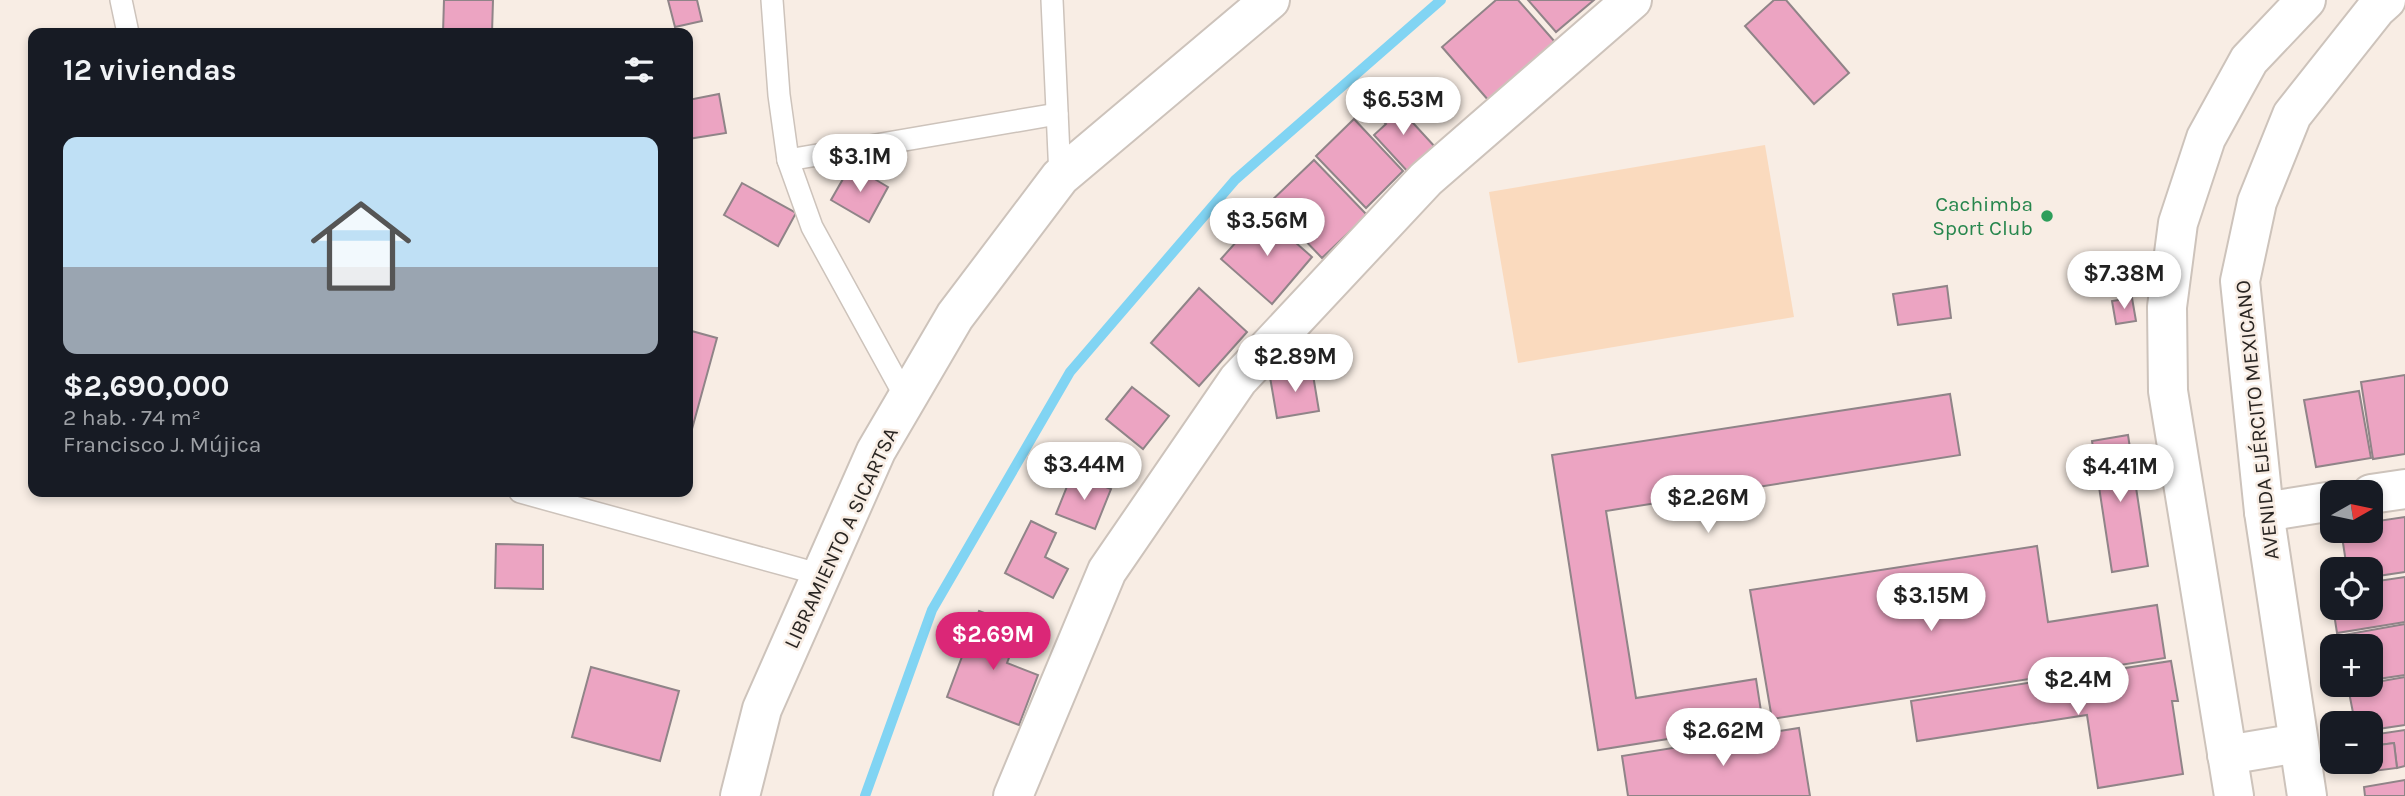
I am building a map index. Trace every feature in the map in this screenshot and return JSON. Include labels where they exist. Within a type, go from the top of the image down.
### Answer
[{"type":"street","name":"LIBRAMIENTO A SICARTSA","points":[[740,796],[762,709],[876,451],[956,316],[1060,177],[1270,0]]},
{"type":"street","points":[[1013,796],[1107,571],[1238,380],[1426,179],[1632,0]]},
{"type":"street","points":[[2234,796],[2168,391],[2167,307],[2178,223],[2206,138],[2249,60],[2306,0]]},
{"type":"street","name":"AVENIDA EJÉRCITO MEXICANO","points":[[2307,796],[2264,512],[2240,281],[2257,202],[2292,115],[2386,0]]},
{"type":"street","points":[[2384,492],[2405,489]]},
{"type":"street","points":[[2264,512],[2320,503]]},
{"type":"street","points":[[2227,755],[2298,743]]},
{"type":"lane","points":[[121,0],[127,28]]},
{"type":"lane","points":[[772,0],[779,94],[788,160],[812,227],[907,400]]},
{"type":"lane","points":[[1052,0],[1060,177]]},
{"type":"lane","points":[[788,160],[1057,114]]},
{"type":"lane","points":[[538,497],[822,575]]},
{"type":"shaded area","points":[[1765,145],[1794,317],[1518,363],[1489,192]]},
{"type":"building","points":[[444,0],[493,0],[492,28],[443,28]]},
{"type":"building","points":[[668,0],[697,0],[702,21],[675,27]]},
{"type":"building","points":[[1496,0],[1518,0],[1555,42],[1489,101],[1442,47]]},
{"type":"building","points":[[1528,0],[1594,0],[1556,32]]},
{"type":"building","points":[[1774,0],[1786,0],[1849,73],[1814,104],[1745,26]]},
{"type":"building","points":[[719,94],[726,133],[693,138],[693,99]]},
{"type":"building","points":[[1391,99],[1436,148],[1409,173],[1374,135],[1386,124],[1376,114]]},
{"type":"building","points":[[1354,119],[1403,171],[1366,208],[1316,156]]},
{"type":"building","points":[[1314,160],[1367,215],[1322,258],[1269,203]]},
{"type":"building","points":[[851,165],[888,187],[869,222],[831,200]]},
{"type":"building","points":[[742,183],[796,213],[778,246],[724,215]]},
{"type":"building","points":[[1262,213],[1312,257],[1272,304],[1221,259]]},
{"type":"building","points":[[1947,286],[1951,318],[1898,325],[1893,294]]},
{"type":"building","points":[[1199,288],[1247,332],[1199,386],[1151,343]]},
{"type":"building","points":[[2132,298],[2136,321],[2116,324],[2112,301]]},
{"type":"building","points":[[693,331],[717,338],[693,425]]},
{"type":"building","points":[[1312,369],[1319,411],[1277,418],[1270,377]]},
{"type":"building","points":[[2405,375],[2405,454],[2373,459],[2361,382]]},
{"type":"building","points":[[1132,387],[1169,416],[1143,449],[1106,419]]},
{"type":"building","points":[[2359,391],[2371,458],[2316,467],[2304,400]]},
{"type":"building","points":[[1950,394],[1960,455],[1606,511],[1636,698],[1756,679],[1763,724],[1598,750],[1552,455]]},
{"type":"building","points":[[2128,435],[2148,566],[2112,572],[2092,441]]},
{"type":"building","points":[[1072,474],[1111,489],[1095,529],[1056,514]]},
{"type":"building","points":[[2405,517],[2405,572],[2383,575],[2383,557],[2345,557],[2343,543],[2383,543],[2384,520]]},
{"type":"building","points":[[1031,521],[1056,533],[1045,557],[1068,569],[1053,598],[1005,573]]},
{"type":"building","points":[[496,544],[543,545],[543,589],[495,588]]},
{"type":"building","points":[[2037,546],[2048,622],[2157,605],[2165,658],[1772,719],[1750,590]]},
{"type":"building","points":[[2405,577],[2405,622],[2337,633],[2335,620],[2383,620],[2383,580]]},
{"type":"building","points":[[979,611],[1021,627],[1007,663],[1038,675],[1019,725],[947,697]]},
{"type":"building","points":[[2405,624],[2405,675],[2383,678],[2383,634],[2349,634]]},
{"type":"building","points":[[2171,661],[2178,701],[2172,701],[2183,774],[2098,788],[2087,715],[1917,741],[1911,701]]},
{"type":"building","points":[[591,667],[679,691],[660,761],[572,737]]},
{"type":"building","points":[[2405,677],[2405,725],[2383,728],[2383,711],[2353,711],[2350,697],[2383,697],[2383,681]]},
{"type":"building","points":[[1799,728],[1810,796],[1628,796],[1622,756]]},
{"type":"building","points":[[2405,730],[2405,766],[2397,768],[2394,743],[2383,744],[2383,733]]},
{"type":"building","points":[[2394,743],[2397,768],[2383,770],[2383,744]]},
{"type":"building","points":[[2405,780],[2405,796],[2365,796],[2364,787]]},
{"type":"waterway","points":[[865,796],[932,610],[1070,372],[1235,180],[1441,0]]},
{"type":"place","name":"Cachimba Sport Club","points":[[2047,216]]}]
